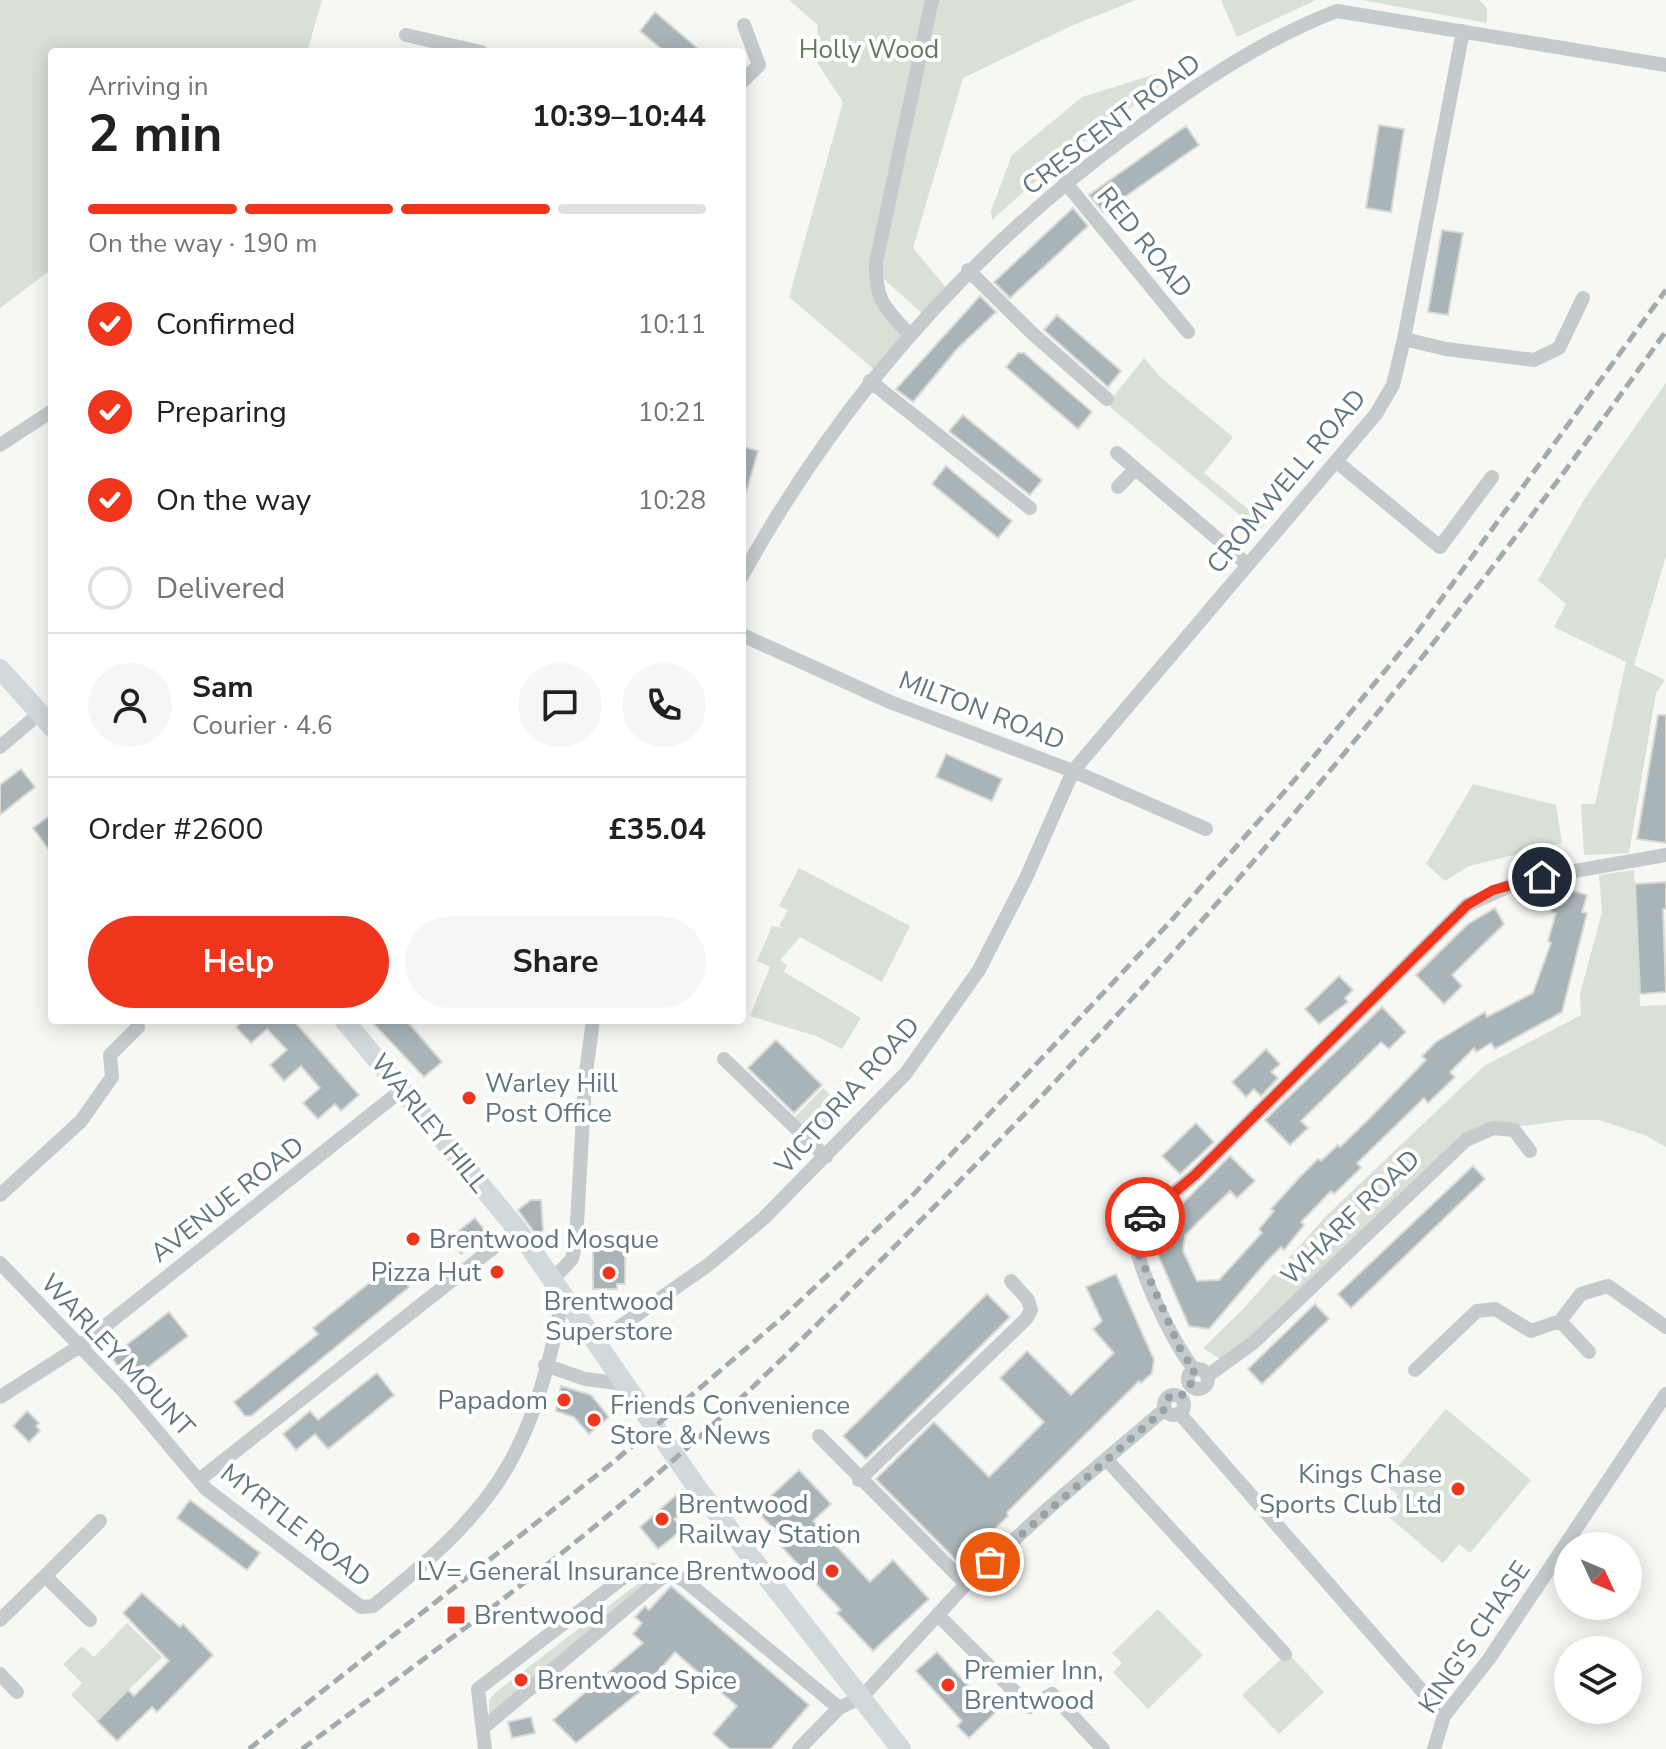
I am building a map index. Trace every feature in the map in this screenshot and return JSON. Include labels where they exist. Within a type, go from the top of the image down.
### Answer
[{"type":"main road","points":[[0,669],[45,720]]},
{"type":"main road","name":"WARLEY HILL","points":[[347,1024],[517,1229],[698,1489],[901,1749]]},
{"type":"street","points":[[909,334],[881,303],[875,285],[876,262],[932,0]]},
{"type":"street","name":"CRESCENT ROAD","points":[[746,569],[781,505],[870,381],[968,270],[1065,182],[1180,96],[1302,24],[1337,11],[1666,65]]},
{"type":"street","points":[[744,25],[759,65],[746,78]]},
{"type":"street","name":"CROMWELL ROAD","points":[[1073,771],[1337,462],[1376,414],[1393,385],[1463,31]]},
{"type":"street","points":[[406,35],[463,48]]},
{"type":"street","name":"RED ROAD","points":[[1065,182],[1188,332]]},
{"type":"street","points":[[968,270],[1032,333],[1107,399]]},
{"type":"street","points":[[1404,339],[1446,349],[1534,360],[1559,348],[1583,298]]},
{"type":"street","points":[[870,381],[1030,508]]},
{"type":"street","points":[[0,445],[48,414]]},
{"type":"street","points":[[1117,453],[1248,565]]},
{"type":"street","points":[[1337,462],[1440,547],[1492,477]]},
{"type":"street","points":[[1118,487],[1135,469]]},
{"type":"street","name":"MILTON ROAD","points":[[746,637],[890,702],[1073,771],[1206,829]]},
{"type":"street","points":[[0,747],[45,720]]},
{"type":"street","name":"VICTORIA ROAD","points":[[598,1342],[667,1296],[764,1218],[906,1073],[979,970],[1026,878],[1073,771]]},
{"type":"street","points":[[799,1749],[839,1708],[862,1697],[966,1584],[1106,1459],[1184,1405],[1189,1377],[1201,1373],[1182,1353],[1133,1241],[1135,1227],[1141,1220],[1195,1175],[1467,905],[1523,880],[1666,855]]},
{"type":"street","points":[[557,1287],[572,1259],[576,1242],[585,1080],[592,1024]]},
{"type":"street","points":[[0,1195],[81,1121],[112,1077],[110,1055],[138,1027]]},
{"type":"street","points":[[724,1059],[826,1157]]},
{"type":"street","name":"AVENUE ROAD","points":[[0,1397],[80,1346],[403,1089]]},
{"type":"street","name":"WHARF ROAD","points":[[1201,1373],[1253,1343],[1466,1140],[1493,1128],[1514,1130],[1530,1151]]},
{"type":"street","points":[[199,1480],[517,1229]]},
{"type":"street","name":"WARLEY MOUNT","points":[[0,1263],[80,1346],[199,1480]]},
{"type":"street","points":[[859,1480],[1026,1319],[1031,1310],[1028,1300],[1011,1281]]},
{"type":"street","points":[[1415,1370],[1477,1311],[1495,1309],[1531,1331],[1560,1321],[1581,1294],[1608,1286],[1666,1327]]},
{"type":"street","name":"MYRTLE ROAD","points":[[199,1480],[258,1530],[361,1607],[373,1606],[440,1547],[496,1485],[510,1463],[530,1415],[545,1365],[557,1287]]},
{"type":"street","points":[[1560,1321],[1589,1352]]},
{"type":"street","points":[[545,1365],[585,1379],[626,1384]]},
{"type":"street","name":"KING'S CHASE","points":[[1434,1749],[1444,1716],[1489,1659],[1666,1394]]},
{"type":"street","points":[[1172,1411],[1444,1716]]},
{"type":"street","points":[[819,1436],[859,1480],[966,1584]]},
{"type":"street","points":[[1106,1459],[1285,1654]]},
{"type":"street","points":[[0,1620],[100,1521]]},
{"type":"street","points":[[485,1749],[478,1689],[632,1571],[670,1571],[839,1708]]},
{"type":"street","points":[[483,1728],[670,1571]]},
{"type":"street","points":[[45,1576],[90,1620]]},
{"type":"street","points":[[939,1616],[1030,1707],[1052,1694],[1103,1749]]},
{"type":"street","points":[[0,1674],[17,1692]]},
{"type":"green space","points":[[0,0],[322,0],[308,48],[48,48],[48,272],[0,308]]},
{"type":"green space","name":"Holly Wood","points":[[789,0],[1136,0],[1071,26],[963,78],[913,248],[949,291],[925,316],[877,273],[881,303],[909,334],[877,372],[789,297],[843,102],[814,58],[818,25]]},
{"type":"green space","points":[[1221,0],[1316,0],[1237,37]]},
{"type":"green space","points":[[1362,0],[1479,0],[1487,8],[1487,23]]},
{"type":"green space","points":[[1156,74],[1164,83],[1059,160],[992,220],[991,211],[1012,155],[1082,97]]},
{"type":"green space","points":[[1144,358],[1160,377],[1233,437],[1204,473],[1265,523],[1259,531],[1110,407],[1114,396]]},
{"type":"green space","points":[[1666,383],[1666,556],[1634,665],[1665,680],[1656,693],[1629,853],[1584,855],[1581,804],[1595,804],[1626,662],[1554,627],[1566,604],[1538,580],[1585,498]]},
{"type":"green space","points":[[1473,784],[1556,805],[1562,843],[1469,866],[1445,881],[1426,864]]},
{"type":"green space","points":[[799,868],[910,926],[882,982],[800,937],[780,960],[787,965],[784,972],[861,1018],[842,1049],[816,1036],[750,1016],[770,967],[757,961],[772,926],[783,928],[779,926],[788,910],[779,906]]},
{"type":"green space","points":[[1634,870],[1640,1006],[1666,1005],[1666,1147],[1647,1136],[1599,1120],[1568,1120],[1477,1132],[1226,1363],[1203,1348],[1243,1309],[1327,1215],[1484,1066],[1581,1015],[1580,994],[1602,912],[1599,875]]},
{"type":"green space","points":[[823,1088],[844,1108],[816,1137],[795,1117]]},
{"type":"green space","name":"Kings Chase Sports Club Ltd","points":[[1446,1409],[1531,1480],[1470,1553],[1459,1544],[1443,1563],[1383,1512],[1398,1495],[1384,1483]]},
{"type":"green space","points":[[645,1578],[650,1579],[489,1714],[489,1700],[496,1692]]},
{"type":"green space","points":[[1158,1609],[1203,1655],[1148,1709],[1113,1672],[1122,1663],[1112,1653]]},
{"type":"green space","points":[[127,1623],[162,1657],[97,1721],[71,1695],[82,1683],[63,1664],[82,1646],[94,1657]]},
{"type":"green space","points":[[1288,1653],[1324,1692],[1279,1734],[1242,1695]]},
{"type":"building","points":[[655,12],[697,48],[660,48],[640,31]]},
{"type":"building","points":[[1379,125],[1404,129],[1391,212],[1366,208]]},
{"type":"building","points":[[1186,126],[1199,145],[1103,212],[1089,195]]},
{"type":"building","points":[[1073,208],[1088,226],[1010,298],[994,282]]},
{"type":"building","points":[[1442,230],[1463,233],[1448,315],[1428,312]]},
{"type":"building","points":[[980,296],[996,312],[957,349],[913,402],[896,389]]},
{"type":"building","points":[[1057,315],[1121,371],[1108,387],[1044,330]]},
{"type":"building","points":[[1018,353],[1024,353],[1092,412],[1078,429],[1006,367]]},
{"type":"building","points":[[963,415],[1042,480],[1030,495],[949,431]]},
{"type":"building","points":[[746,447],[758,451],[746,493]]},
{"type":"building","points":[[946,466],[1012,521],[998,538],[932,484]]},
{"type":"building","points":[[1658,715],[1666,715],[1666,843],[1637,839]]},
{"type":"building","points":[[946,754],[1002,779],[992,801],[936,777]]},
{"type":"building","points":[[21,769],[35,787],[0,815],[0,785]]},
{"type":"building","points":[[48,817],[48,849],[33,828]]},
{"type":"building","points":[[1666,882],[1666,909],[1663,909],[1666,992],[1640,994],[1635,884]]},
{"type":"building","points":[[1558,887],[1587,895],[1582,912],[1587,913],[1562,1012],[1495,1049],[1491,1043],[1476,1052],[1474,1048],[1450,1072],[1455,1077],[1428,1103],[1424,1098],[1357,1163],[1361,1168],[1334,1194],[1331,1191],[1301,1222],[1304,1225],[1284,1250],[1281,1247],[1266,1262],[1209,1329],[1189,1326],[1152,1241],[1155,1231],[1230,1156],[1255,1181],[1237,1198],[1230,1191],[1198,1222],[1185,1235],[1183,1251],[1197,1281],[1219,1280],[1262,1233],[1259,1229],[1274,1211],[1271,1209],[1298,1179],[1318,1159],[1321,1161],[1338,1145],[1340,1147],[1370,1118],[1426,1060],[1422,1056],[1436,1042],[1485,1012],[1487,1017],[1533,993],[1551,943],[1548,941],[1556,913],[1551,912]]},
{"type":"building","points":[[1495,908],[1504,924],[1452,975],[1462,986],[1444,1004],[1416,975],[1468,924]]},
{"type":"building","points":[[1339,976],[1353,990],[1345,998],[1348,1002],[1319,1024],[1305,1009]]},
{"type":"building","points":[[1382,1007],[1406,1032],[1389,1049],[1381,1042],[1301,1121],[1308,1128],[1290,1145],[1265,1120]]},
{"type":"building","points":[[239,1024],[297,1024],[359,1095],[341,1111],[335,1104],[318,1119],[303,1103],[320,1088],[301,1066],[284,1081],[270,1065],[287,1050],[267,1029],[251,1043],[236,1027]]},
{"type":"building","points":[[374,1024],[409,1024],[442,1062],[424,1077]]},
{"type":"building","points":[[776,1040],[822,1085],[794,1113],[748,1068]]},
{"type":"building","points":[[1266,1049],[1280,1064],[1271,1072],[1278,1078],[1261,1096],[1254,1089],[1246,1097],[1232,1082]]},
{"type":"building","points":[[1196,1123],[1214,1142],[1180,1174],[1162,1156]]},
{"type":"building","points":[[1473,1166],[1485,1179],[1351,1308],[1338,1294]]},
{"type":"building","points":[[531,1200],[541,1200],[543,1230],[538,1237],[518,1210]]},
{"type":"building","points":[[475,1218],[487,1233],[461,1254],[449,1239]]},
{"type":"building","name":"Brentwood Superstore","points":[[593,1244],[625,1246],[625,1284],[617,1284],[617,1289],[593,1289]]},
{"type":"building","points":[[392,1265],[409,1287],[251,1416],[245,1416],[234,1402],[318,1334],[313,1328]]},
{"type":"building","points":[[1116,1274],[1154,1360],[1152,1373],[1141,1383],[1139,1381],[962,1561],[957,1561],[876,1479],[934,1422],[989,1477],[1044,1422],[1000,1378],[1027,1351],[1071,1395],[1114,1353],[1093,1329],[1102,1321],[1086,1287]]},
{"type":"building","points":[[987,1294],[1010,1317],[866,1459],[843,1436]]},
{"type":"building","points":[[1315,1304],[1329,1319],[1262,1384],[1248,1369]]},
{"type":"building","points":[[169,1312],[188,1336],[130,1381],[111,1357]]},
{"type":"building","points":[[377,1373],[394,1395],[328,1449],[315,1434],[296,1450],[283,1434],[310,1411],[318,1420]]},
{"type":"building","points":[[561,1386],[591,1395],[609,1417],[589,1434],[574,1417],[556,1411]]},
{"type":"building","points":[[27,1411],[39,1423],[36,1426],[40,1431],[29,1442],[13,1426]]},
{"type":"building","name":"LV= General Insurance Brentwood","points":[[799,1470],[831,1504],[813,1521],[870,1582],[893,1560],[929,1599],[873,1651],[837,1613],[841,1610],[780,1545],[785,1541],[756,1510]]},
{"type":"building","name":"Brentwood Railway Station","points":[[682,1490],[693,1504],[674,1519],[683,1529],[658,1549],[640,1527]]},
{"type":"building","points":[[190,1500],[260,1553],[247,1570],[177,1518]]},
{"type":"building","points":[[671,1586],[809,1705],[771,1749],[730,1749],[713,1734],[737,1706],[675,1652],[643,1689],[576,1743],[553,1720],[643,1643],[633,1634],[642,1623],[635,1617],[645,1606],[649,1610]]},
{"type":"building","points":[[142,1593],[180,1627],[183,1624],[213,1655],[157,1712],[152,1707],[117,1741],[97,1721],[128,1690],[134,1696],[169,1661],[123,1613]]},
{"type":"building","name":"Premier Inn, Brentwood","points":[[937,1652],[984,1703],[990,1699],[999,1709],[969,1738],[957,1726],[962,1721],[916,1671]]},
{"type":"building","points":[[531,1717],[535,1733],[512,1738],[508,1722]]},
{"type":"railway","points":[[249,1749],[611,1464],[783,1317],[911,1197],[1171,921],[1292,783],[1418,631],[1666,290]]},
{"type":"railway","points":[[302,1749],[531,1577],[663,1469],[794,1347],[1022,1117],[1218,902],[1404,680],[1494,566],[1666,331]]},
{"type":"way so far","points":[[990,1562],[1113,1451],[1165,1409],[1169,1397],[1180,1397],[1191,1386],[1189,1377],[1195,1370],[1182,1353],[1133,1241],[1135,1227],[1145,1217]]},
{"type":"place","name":"Warley Hill Post Office","points":[[469,1098]]},
{"type":"place","name":"Brentwood Mosque","points":[[413,1239]]},
{"type":"place","name":"Pizza Hut","points":[[497,1272]]},
{"type":"place","name":"Brentwood Superstore","points":[[609,1273]]},
{"type":"place","name":"Papadom","points":[[564,1400]]},
{"type":"place","name":"Friends Convenience Store & News","points":[[594,1420]]},
{"type":"place","name":"Kings Chase Sports Club Ltd","points":[[1458,1489]]},
{"type":"place","name":"Brentwood Railway Station","points":[[662,1519]]},
{"type":"place","name":"LV= General Insurance Brentwood","points":[[832,1571]]},
{"type":"place","name":"Brentwood","points":[[456,1615]]},
{"type":"place","name":"Brentwood Spice","points":[[521,1680]]},
{"type":"place","name":"Premier Inn, Brentwood","points":[[948,1685]]},
{"type":"route","points":[[1145,1217],[1195,1175],[1467,905],[1493,890],[1542,877]]}]
